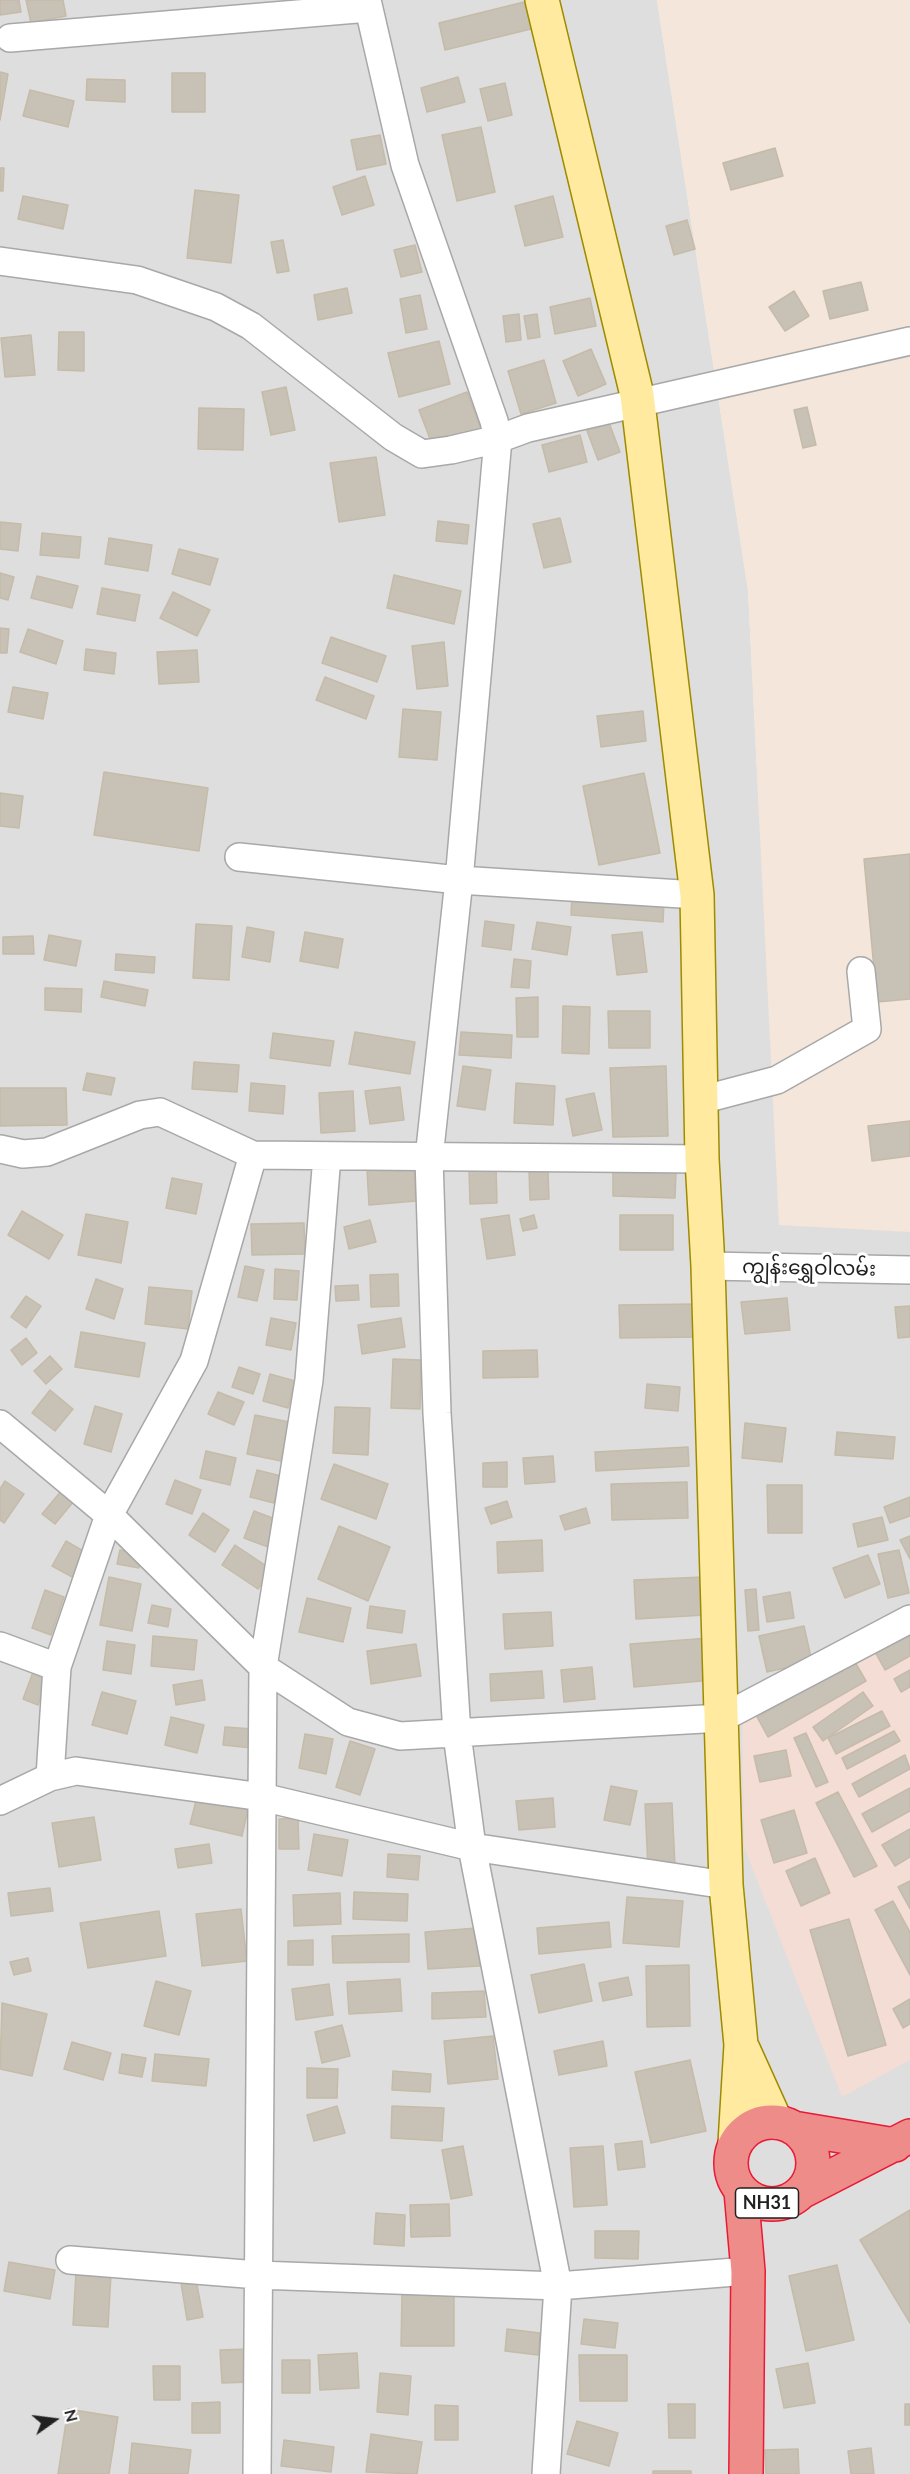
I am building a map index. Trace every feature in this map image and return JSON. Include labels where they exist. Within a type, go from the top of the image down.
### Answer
[{"type":"highway","name":"NH31","points":[[746,2474],[748,2271],[741,2192],[730,2168],[735,2143],[752,2126],[785,2125],[903,2140]]},
{"type":"highway","name":"NH31","points":[[748,2271],[791,2198],[811,2176],[812,2158],[806,2141],[785,2125]]},
{"type":"highway","name":"NH31","points":[[741,2192],[759,2203],[791,2198],[903,2140]]},
{"type":"main road","points":[[542,0],[638,404],[696,895],[702,1159],[708,1266],[726,1885],[741,2045],[735,2143]]},
{"type":"main road","points":[[741,2045],[785,2125]]},
{"type":"street","points":[[10,38],[368,4],[405,165],[494,421],[498,439],[459,880],[429,1158],[437,1413],[457,1734],[472,1847],[558,2286],[546,2474]]},
{"type":"street","points":[[0,261],[137,280],[216,307],[250,326],[385,430],[422,454],[452,450],[498,439],[528,428],[910,340]]},
{"type":"street","points":[[239,857],[459,880],[696,895]]},
{"type":"street","points":[[701,1100],[777,1080],[867,1029],[861,971]]},
{"type":"street","points":[[0,1149],[23,1154],[47,1152],[140,1115],[160,1112],[253,1155],[702,1159]]},
{"type":"street","points":[[50,1777],[57,1667],[109,1515],[194,1361],[253,1155]]},
{"type":"street","points":[[257,2474],[263,1667],[309,1380],[327,1156]]},
{"type":"street","name":"ကျွန်းရွှေဝါလမ်း","points":[[708,1266],[910,1270]]},
{"type":"street","points":[[0,1424],[109,1515],[263,1667],[348,1722],[400,1736],[722,1718],[910,1620]]},
{"type":"street","points":[[0,1646],[57,1667]]},
{"type":"street","points":[[0,1801],[50,1777],[76,1771],[262,1797],[472,1847],[726,1885]]},
{"type":"street","points":[[70,2260],[258,2275],[558,2286],[748,2271]]},
{"type":"shaded area","points":[[0,0],[657,0],[748,590],[759,808],[910,788],[910,2474],[0,2474]]},
{"type":"shaded area","points":[[657,0],[910,0],[910,1232],[779,1225],[748,590]]},
{"type":"shaded area","points":[[910,1617],[910,2060],[842,2097],[744,1847],[742,1711]]},
{"type":"building","points":[[0,0],[19,0],[21,12],[0,15]]},
{"type":"building","points":[[26,0],[63,0],[66,16],[31,23]]},
{"type":"building","points":[[528,1],[535,28],[445,50],[439,23]]},
{"type":"building","points":[[0,72],[8,74],[0,120]]},
{"type":"building","points":[[172,73],[205,73],[205,112],[172,112]]},
{"type":"building","points":[[458,77],[465,102],[427,112],[421,88]]},
{"type":"building","points":[[87,79],[125,80],[125,102],[86,100]]},
{"type":"building","points":[[505,83],[512,115],[488,121],[480,89]]},
{"type":"building","points":[[30,90],[74,101],[68,127],[23,116]]},
{"type":"building","points":[[481,127],[495,192],[457,201],[442,135]]},
{"type":"building","points":[[380,135],[386,164],[357,170],[351,140]]},
{"type":"building","points":[[775,148],[783,176],[731,190],[723,163]]},
{"type":"building","points":[[0,168],[4,168],[3,191],[0,191]]},
{"type":"building","points":[[365,176],[374,205],[342,215],[333,187]]},
{"type":"building","points":[[195,190],[239,195],[231,263],[187,258]]},
{"type":"building","points":[[23,196],[68,205],[63,229],[18,219]]},
{"type":"building","points":[[553,196],[563,237],[525,246],[515,206]]},
{"type":"building","points":[[687,220],[695,249],[674,255],[666,226]]},
{"type":"building","points":[[283,240],[289,271],[277,273],[271,242]]},
{"type":"building","points":[[415,245],[422,272],[401,277],[394,250]]},
{"type":"building","points":[[861,282],[868,310],[830,319],[823,291]]},
{"type":"building","points":[[347,288],[352,313],[318,320],[314,295]]},
{"type":"building","points":[[794,291],[809,316],[785,331],[769,307]]},
{"type":"building","points":[[420,295],[427,329],[406,333],[400,299]]},
{"type":"building","points":[[590,298],[596,326],[555,334],[550,307]]},
{"type":"building","points":[[519,314],[521,340],[506,342],[503,316]]},
{"type":"building","points":[[537,314],[540,337],[528,339],[524,316]]},
{"type":"building","points":[[59,332],[84,332],[84,371],[58,370]]},
{"type":"building","points":[[31,335],[35,375],[5,377],[1,338]]},
{"type":"building","points":[[439,341],[450,384],[399,397],[388,353]]},
{"type":"building","points":[[591,349],[606,384],[578,396],[563,361]]},
{"type":"building","points":[[544,360],[556,403],[521,414],[508,371]]},
{"type":"building","points":[[286,387],[295,430],[271,435],[262,392]]},
{"type":"building","points":[[467,392],[483,434],[435,452],[419,410]]},
{"type":"building","points":[[807,407],[816,445],[803,448],[794,410]]},
{"type":"building","points":[[199,408],[244,409],[243,450],[198,449]]},
{"type":"building","points":[[608,420],[620,452],[598,460],[586,428]]},
{"type":"building","points":[[580,435],[587,462],[549,472],[542,445]]},
{"type":"building","points":[[376,457],[385,515],[339,522],[330,463]]},
{"type":"building","points":[[560,518],[571,562],[544,568],[533,524]]},
{"type":"building","points":[[438,521],[469,525],[467,544],[436,541]]},
{"type":"building","points":[[0,522],[21,524],[18,551],[0,549]]},
{"type":"building","points":[[42,533],[81,537],[79,558],[40,555]]},
{"type":"building","points":[[109,538],[152,545],[148,571],[105,564]]},
{"type":"building","points":[[179,549],[218,559],[210,585],[172,574]]},
{"type":"building","points":[[0,573],[14,577],[8,600],[0,598]]},
{"type":"building","points":[[394,575],[461,591],[454,624],[387,608]]},
{"type":"building","points":[[37,576],[78,586],[72,608],[31,598]]},
{"type":"building","points":[[102,588],[140,595],[135,621],[97,614]]},
{"type":"building","points":[[173,592],[210,610],[197,636],[160,618]]},
{"type":"building","points":[[0,628],[9,629],[7,653],[0,653]]},
{"type":"building","points":[[28,629],[63,641],[56,664],[20,652]]},
{"type":"building","points":[[331,637],[386,656],[377,682],[322,663]]},
{"type":"building","points":[[444,642],[448,686],[417,689],[412,646]]},
{"type":"building","points":[[86,649],[116,653],[114,674],[84,670]]},
{"type":"building","points":[[197,650],[199,682],[159,684],[157,652]]},
{"type":"building","points":[[325,677],[374,696],[366,719],[316,700]]},
{"type":"building","points":[[13,687],[48,693],[43,719],[8,712]]},
{"type":"building","points":[[403,709],[441,712],[437,760],[399,757]]},
{"type":"building","points":[[643,711],[646,741],[601,747],[597,716]]},
{"type":"building","points":[[104,772],[208,788],[199,851],[94,835]]},
{"type":"building","points":[[644,773],[660,853],[599,865],[583,786]]},
{"type":"building","points":[[0,793],[23,796],[19,828],[0,826]]},
{"type":"building","points":[[910,854],[910,999],[877,1002],[864,859]]},
{"type":"building","points":[[572,895],[664,902],[663,922],[571,915]]},
{"type":"building","points":[[485,921],[514,925],[511,950],[482,946]]},
{"type":"building","points":[[537,922],[571,927],[567,955],[532,949]]},
{"type":"building","points":[[196,924],[232,926],[229,980],[193,978]]},
{"type":"building","points":[[247,927],[274,932],[270,962],[242,957]]},
{"type":"building","points":[[305,932],[343,939],[338,968],[300,961]]},
{"type":"building","points":[[642,932],[647,972],[617,975],[612,935]]},
{"type":"building","points":[[49,935],[81,941],[76,966],[44,960]]},
{"type":"building","points":[[33,936],[34,954],[3,954],[3,937]]},
{"type":"building","points":[[116,954],[155,957],[154,973],[115,970]]},
{"type":"building","points":[[514,959],[531,961],[529,988],[511,987]]},
{"type":"building","points":[[104,981],[148,990],[145,1006],[101,997]]},
{"type":"building","points":[[45,988],[82,989],[81,1012],[45,1010]]},
{"type":"building","points":[[538,997],[538,1037],[517,1037],[516,998]]},
{"type":"building","points":[[563,1006],[590,1007],[589,1054],[562,1053]]},
{"type":"building","points":[[608,1011],[650,1011],[650,1048],[609,1048]]},
{"type":"building","points":[[355,1032],[415,1042],[410,1074],[349,1064]]},
{"type":"building","points":[[461,1032],[512,1035],[511,1058],[459,1055]]},
{"type":"building","points":[[273,1033],[334,1041],[330,1066],[270,1058]]},
{"type":"building","points":[[194,1062],[239,1065],[237,1092],[192,1089]]},
{"type":"building","points":[[463,1066],[491,1070],[485,1110],[457,1106]]},
{"type":"building","points":[[666,1066],[668,1136],[613,1137],[610,1068]]},
{"type":"building","points":[[87,1073],[115,1078],[111,1095],[83,1090]]},
{"type":"building","points":[[251,1083],[285,1086],[283,1114],[249,1111]]},
{"type":"building","points":[[516,1083],[555,1086],[553,1125],[514,1123]]},
{"type":"building","points":[[400,1087],[404,1120],[370,1124],[365,1091]]},
{"type":"building","points":[[0,1088],[66,1088],[67,1125],[0,1126]]},
{"type":"building","points":[[353,1091],[355,1131],[321,1133],[319,1093]]},
{"type":"building","points":[[594,1093],[602,1130],[573,1136],[566,1099]]},
{"type":"building","points":[[910,1121],[910,1156],[872,1161],[868,1126]]},
{"type":"building","points":[[496,1166],[497,1203],[470,1204],[469,1167]]},
{"type":"building","points":[[414,1167],[416,1201],[369,1205],[367,1170]]},
{"type":"building","points":[[613,1170],[676,1172],[675,1198],[613,1196]]},
{"type":"building","points":[[529,1171],[548,1171],[549,1199],[530,1200]]},
{"type":"building","points":[[172,1178],[202,1184],[196,1214],[166,1208]]},
{"type":"building","points":[[22,1211],[63,1235],[49,1259],[8,1235]]},
{"type":"building","points":[[86,1214],[128,1222],[121,1263],[78,1255]]},
{"type":"building","points":[[509,1215],[515,1255],[487,1259],[481,1219]]},
{"type":"building","points":[[534,1215],[537,1228],[523,1231],[520,1219]]},
{"type":"building","points":[[620,1215],[673,1215],[673,1250],[620,1250]]},
{"type":"building","points":[[370,1220],[376,1242],[349,1249],[344,1227]]},
{"type":"building","points":[[304,1223],[305,1254],[252,1255],[251,1224]]},
{"type":"building","points":[[245,1266],[264,1270],[257,1301],[238,1297]]},
{"type":"building","points":[[275,1269],[299,1271],[297,1300],[274,1299]]},
{"type":"building","points":[[398,1274],[399,1306],[371,1307],[370,1275]]},
{"type":"building","points":[[96,1279],[123,1289],[114,1319],[86,1309]]},
{"type":"building","points":[[358,1285],[359,1300],[336,1301],[335,1286]]},
{"type":"building","points":[[149,1287],[192,1291],[188,1329],[145,1324]]},
{"type":"building","points":[[26,1296],[41,1306],[26,1328],[11,1317]]},
{"type":"building","points":[[787,1298],[790,1330],[745,1334],[741,1302]]},
{"type":"building","points":[[697,1304],[698,1337],[620,1338],[619,1305]]},
{"type":"building","points":[[910,1306],[910,1337],[898,1338],[895,1307]]},
{"type":"building","points":[[271,1318],[296,1323],[291,1350],[266,1345]]},
{"type":"building","points":[[401,1318],[405,1347],[362,1354],[358,1325]]},
{"type":"building","points":[[81,1332],[145,1343],[139,1377],[75,1367]]},
{"type":"building","points":[[26,1338],[37,1353],[22,1365],[11,1350]]},
{"type":"building","points":[[537,1350],[538,1377],[483,1378],[483,1351]]},
{"type":"building","points":[[50,1356],[62,1369],[46,1384],[34,1371]]},
{"type":"building","points":[[393,1359],[421,1360],[420,1409],[391,1408]]},
{"type":"building","points":[[239,1367],[260,1374],[253,1394],[232,1387]]},
{"type":"building","points":[[270,1374],[295,1381],[288,1408],[263,1401]]},
{"type":"building","points":[[647,1384],[680,1387],[678,1411],[645,1408]]},
{"type":"building","points":[[50,1390],[73,1409],[55,1431],[32,1413]]},
{"type":"building","points":[[218,1392],[244,1402],[234,1425],[208,1414]]},
{"type":"building","points":[[95,1406],[122,1414],[111,1452],[84,1444]]},
{"type":"building","points":[[335,1407],[370,1408],[368,1455],[333,1453]]},
{"type":"building","points":[[255,1415],[289,1422],[281,1461],[247,1454]]},
{"type":"building","points":[[745,1423],[786,1428],[782,1462],[742,1458]]},
{"type":"building","points":[[837,1432],[895,1437],[893,1459],[835,1455]]},
{"type":"building","points":[[688,1447],[689,1466],[596,1471],[595,1452]]},
{"type":"building","points":[[206,1451],[236,1458],[230,1485],[200,1478]]},
{"type":"building","points":[[553,1456],[555,1482],[525,1484],[523,1458]]},
{"type":"building","points":[[507,1462],[507,1487],[483,1487],[483,1463]]},
{"type":"building","points":[[334,1464],[388,1484],[376,1519],[321,1499]]},
{"type":"building","points":[[257,1470],[281,1476],[274,1503],[250,1497]]},
{"type":"building","points":[[175,1480],[201,1490],[192,1514],[166,1504]]},
{"type":"building","points":[[5,1481],[24,1494],[4,1523],[0,1520],[0,1489]]},
{"type":"building","points":[[687,1482],[688,1518],[612,1520],[611,1484]]},
{"type":"building","points":[[767,1485],[802,1485],[802,1533],[768,1533]]},
{"type":"building","points":[[62,1490],[74,1501],[55,1524],[42,1514]]},
{"type":"building","points":[[910,1497],[910,1516],[890,1523],[884,1507]]},
{"type":"building","points":[[507,1501],[512,1517],[491,1524],[485,1508]]},
{"type":"building","points":[[586,1508],[590,1523],[565,1530],[560,1516]]},
{"type":"building","points":[[254,1511],[278,1520],[268,1547],[244,1538]]},
{"type":"building","points":[[203,1513],[229,1530],[215,1552],[189,1535]]},
{"type":"building","points":[[882,1517],[888,1540],[858,1547],[853,1524]]},
{"type":"building","points":[[339,1526],[390,1547],[368,1601],[318,1579]]},
{"type":"building","points":[[910,1536],[910,1559],[900,1540]]},
{"type":"building","points":[[542,1540],[543,1571],[498,1573],[497,1542]]},
{"type":"building","points":[[66,1541],[90,1555],[76,1579],[52,1566]]},
{"type":"building","points":[[235,1545],[271,1569],[258,1589],[222,1565]]},
{"type":"building","points":[[120,1550],[141,1554],[139,1568],[117,1564]]},
{"type":"building","points":[[899,1550],[909,1593],[888,1598],[878,1554]]},
{"type":"building","points":[[868,1555],[880,1584],[845,1598],[833,1568]]},
{"type":"building","points":[[109,1577],[141,1584],[132,1631],[100,1625]]},
{"type":"building","points":[[703,1577],[705,1615],[636,1619],[634,1580]]},
{"type":"building","points":[[756,1589],[759,1630],[748,1631],[745,1590]]},
{"type":"building","points":[[45,1590],[64,1597],[51,1635],[32,1628]]},
{"type":"building","points":[[790,1592],[794,1618],[767,1622],[763,1597]]},
{"type":"building","points":[[307,1598],[351,1608],[343,1642],[299,1632]]},
{"type":"building","points":[[152,1605],[171,1609],[168,1627],[148,1623]]},
{"type":"building","points":[[370,1606],[405,1611],[402,1633],[367,1628]]},
{"type":"building","points":[[551,1612],[553,1646],[505,1649],[503,1614]]},
{"type":"building","points":[[804,1626],[812,1662],[767,1672],[759,1636]]},
{"type":"building","points":[[910,1632],[910,1656],[885,1670],[875,1652]]},
{"type":"building","points":[[153,1636],[197,1640],[194,1670],[151,1666]]},
{"type":"building","points":[[709,1638],[713,1680],[634,1687],[630,1644]]},
{"type":"building","points":[[107,1641],[135,1645],[131,1674],[103,1670]]},
{"type":"building","points":[[416,1644],[421,1676],[371,1684],[367,1651]]},
{"type":"building","points":[[855,1662],[866,1681],[768,1737],[757,1717]]},
{"type":"building","points":[[592,1667],[595,1699],[564,1702],[561,1670]]},
{"type":"building","points":[[910,1670],[910,1687],[901,1692],[894,1679]]},
{"type":"building","points":[[542,1671],[544,1698],[491,1701],[490,1674]]},
{"type":"building","points":[[33,1672],[48,1678],[38,1705],[23,1699]]},
{"type":"building","points":[[202,1680],[205,1700],[176,1705],[173,1685]]},
{"type":"building","points":[[102,1692],[136,1701],[127,1734],[92,1725]]},
{"type":"building","points":[[863,1692],[873,1706],[823,1741],[813,1727]]},
{"type":"building","points":[[882,1711],[890,1726],[836,1754],[828,1738]]},
{"type":"building","points":[[171,1717],[204,1725],[197,1753],[165,1745]]},
{"type":"building","points":[[225,1727],[253,1729],[252,1748],[223,1745]]},
{"type":"building","points":[[894,1731],[900,1741],[847,1769],[842,1758]]},
{"type":"building","points":[[806,1733],[828,1782],[816,1787],[794,1738]]},
{"type":"building","points":[[305,1734],[333,1739],[326,1774],[299,1768]]},
{"type":"building","points":[[350,1741],[375,1749],[360,1795],[336,1787]]},
{"type":"building","points":[[786,1750],[791,1776],[760,1782],[754,1756]]},
{"type":"building","points":[[905,1755],[910,1769],[859,1797],[852,1784]]},
{"type":"building","points":[[611,1786],[637,1791],[630,1825],[604,1820]]},
{"type":"building","points":[[910,1788],[910,1811],[872,1832],[862,1814]]},
{"type":"building","points":[[838,1792],[877,1866],[854,1877],[816,1803]]},
{"type":"building","points":[[197,1797],[248,1809],[242,1836],[190,1824]]},
{"type":"building","points":[[553,1798],[555,1827],[519,1830],[516,1801]]},
{"type":"building","points":[[672,1803],[675,1867],[648,1868],[645,1804]]},
{"type":"building","points":[[794,1810],[807,1853],[774,1863],[761,1820]]},
{"type":"building","points":[[94,1817],[101,1860],[59,1867],[52,1823]]},
{"type":"building","points":[[298,1818],[299,1849],[279,1849],[279,1819]]},
{"type":"building","points":[[910,1829],[910,1857],[895,1866],[882,1845]]},
{"type":"building","points":[[314,1834],[348,1840],[342,1876],[308,1870]]},
{"type":"building","points":[[209,1844],[212,1863],[178,1868],[175,1849]]},
{"type":"building","points":[[388,1854],[420,1856],[418,1880],[387,1877]]},
{"type":"building","points":[[815,1858],[830,1893],[801,1906],[786,1871]]},
{"type":"building","points":[[910,1881],[910,1909],[898,1887]]},
{"type":"building","points":[[50,1888],[53,1911],[11,1916],[8,1893]]},
{"type":"building","points":[[354,1892],[408,1894],[407,1921],[353,1919]]},
{"type":"building","points":[[340,1893],[341,1924],[294,1926],[293,1895]]},
{"type":"building","points":[[627,1897],[683,1901],[679,1947],[623,1943]]},
{"type":"building","points":[[893,1901],[910,1932],[910,1975],[875,1910]]},
{"type":"building","points":[[241,1909],[247,1961],[202,1966],[196,1914]]},
{"type":"building","points":[[159,1911],[166,1956],[88,1968],[80,1923]]},
{"type":"building","points":[[849,1919],[886,2045],[848,2056],[810,1930]]},
{"type":"building","points":[[609,1922],[611,1947],[539,1954],[537,1928]]},
{"type":"building","points":[[477,1928],[480,1966],[428,1969],[425,1932]]},
{"type":"building","points":[[409,1934],[409,1962],[333,1963],[332,1936]]},
{"type":"building","points":[[313,1940],[313,1965],[288,1965],[288,1941]]},
{"type":"building","points":[[28,1958],[31,1971],[14,1975],[10,1962]]},
{"type":"building","points":[[584,1964],[592,2001],[539,2013],[531,1975]]},
{"type":"building","points":[[689,1965],[690,2026],[647,2027],[646,1966]]},
{"type":"building","points":[[628,1977],[632,1995],[603,2001],[599,1983]]},
{"type":"building","points":[[400,1979],[402,2011],[349,2014],[347,1982]]},
{"type":"building","points":[[156,1981],[191,1991],[179,2035],[144,2026]]},
{"type":"building","points":[[329,1984],[333,2015],[296,2020],[292,1989]]},
{"type":"building","points":[[484,1991],[486,2017],[432,2019],[432,1993]]},
{"type":"building","points":[[910,1999],[910,2024],[903,2028],[893,2009]]},
{"type":"building","points":[[2,2003],[47,2014],[32,2076],[0,2069]]},
{"type":"building","points":[[342,2025],[350,2056],[322,2063],[315,2032]]},
{"type":"building","points":[[493,2036],[498,2079],[448,2084],[444,2041]]},
{"type":"building","points":[[603,2041],[607,2066],[559,2075],[554,2051]]},
{"type":"building","points":[[72,2042],[111,2053],[103,2080],[64,2069]]},
{"type":"building","points":[[122,2054],[146,2058],[142,2077],[119,2073]]},
{"type":"building","points":[[155,2054],[209,2059],[206,2086],[152,2081]]},
{"type":"building","points":[[690,2060],[706,2131],[651,2143],[635,2072]]},
{"type":"building","points":[[307,2068],[338,2069],[337,2098],[307,2098]]},
{"type":"building","points":[[393,2071],[431,2074],[430,2092],[392,2090]]},
{"type":"building","points":[[337,2106],[345,2133],[314,2141],[307,2115]]},
{"type":"building","points":[[392,2106],[444,2108],[442,2141],[391,2138]]},
{"type":"building","points":[[642,2141],[645,2167],[618,2170],[615,2144]]},
{"type":"building","points":[[463,2146],[472,2195],[451,2199],[442,2150]]},
{"type":"building","points":[[603,2146],[607,2205],[574,2207],[570,2148]]},
{"type":"building","points":[[449,2204],[450,2236],[411,2237],[410,2205]]},
{"type":"building","points":[[910,2210],[910,2323],[860,2240]]},
{"type":"building","points":[[376,2213],[405,2215],[404,2246],[374,2244]]},
{"type":"building","points":[[595,2231],[639,2231],[638,2259],[595,2258]]},
{"type":"building","points":[[9,2262],[55,2270],[50,2299],[4,2291]]},
{"type":"building","points":[[837,2265],[854,2340],[806,2351],[789,2276]]},
{"type":"building","points":[[76,2272],[111,2274],[108,2327],[73,2325]]},
{"type":"building","points":[[195,2274],[203,2317],[187,2320],[180,2277]]},
{"type":"building","points":[[402,2293],[454,2294],[454,2346],[401,2346]]},
{"type":"building","points":[[584,2319],[618,2323],[615,2348],[581,2344]]},
{"type":"building","points":[[507,2329],[540,2333],[538,2355],[505,2351]]},
{"type":"building","points":[[250,2349],[252,2382],[222,2383],[220,2350]]},
{"type":"building","points":[[357,2353],[359,2388],[320,2390],[318,2355]]},
{"type":"building","points":[[579,2355],[627,2355],[627,2401],[580,2401]]},
{"type":"building","points":[[282,2360],[310,2360],[310,2393],[282,2393]]},
{"type":"building","points":[[808,2363],[815,2403],[784,2408],[776,2369]]},
{"type":"building","points":[[153,2366],[180,2366],[180,2400],[154,2400]]},
{"type":"building","points":[[380,2373],[411,2376],[408,2415],[377,2412]]},
{"type":"building","points":[[220,2402],[220,2433],[192,2433],[192,2403]]},
{"type":"building","points":[[668,2404],[695,2404],[695,2438],[669,2438]]},
{"type":"building","points":[[905,2404],[910,2404],[910,2425],[905,2425]]},
{"type":"building","points":[[435,2405],[458,2406],[458,2440],[435,2440]]},
{"type":"building","points":[[68,2409],[118,2417],[109,2474],[58,2474]]},
{"type":"building","points":[[577,2421],[618,2433],[609,2466],[567,2454]]},
{"type":"building","points":[[371,2434],[422,2442],[417,2474],[366,2472]]},
{"type":"building","points":[[284,2440],[334,2447],[331,2472],[281,2466]]},
{"type":"building","points":[[132,2443],[191,2450],[188,2474],[129,2474]]},
{"type":"building","points":[[871,2448],[874,2474],[851,2474],[848,2451]]},
{"type":"building","points":[[798,2449],[799,2474],[766,2474],[765,2450]]},
{"type":"building","points":[[653,2471],[691,2471],[691,2474],[653,2474]]}]
